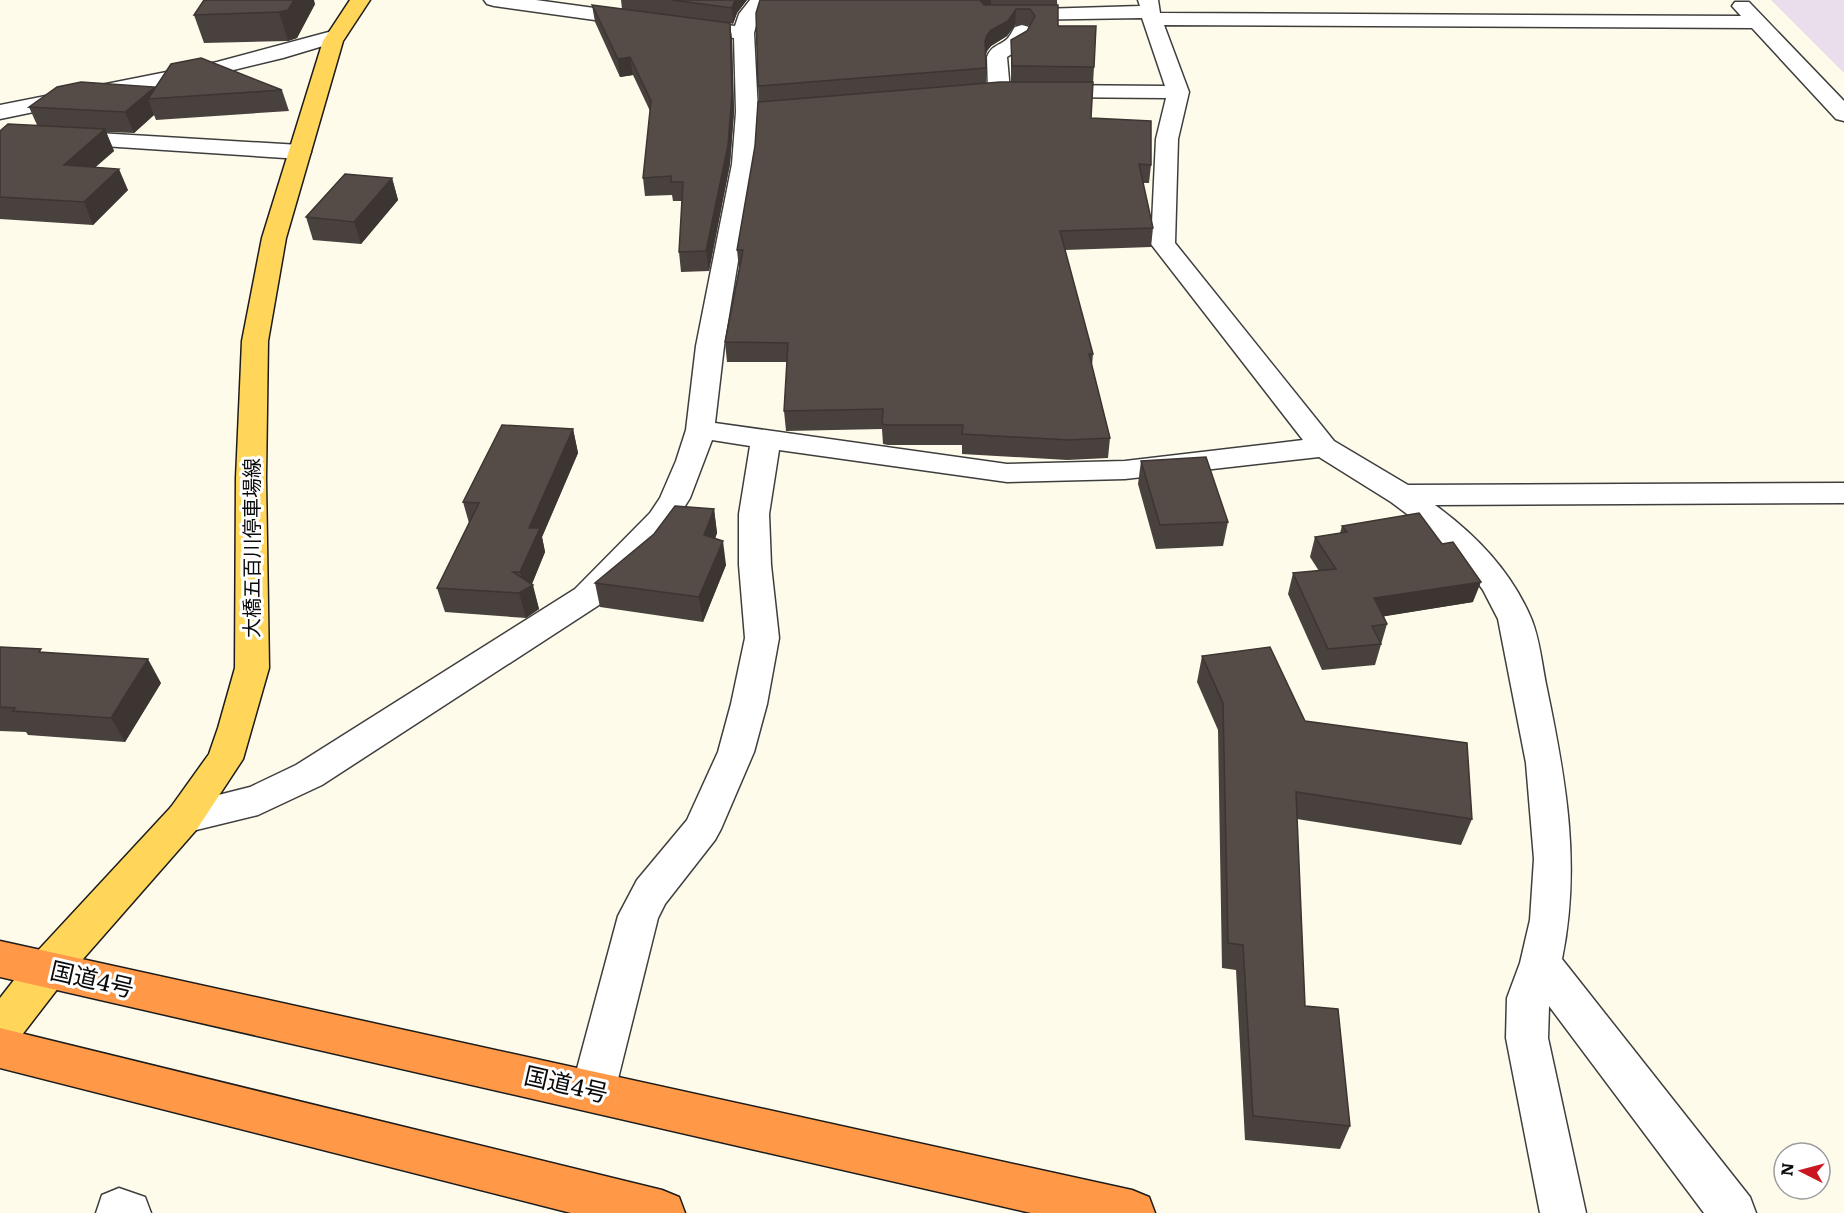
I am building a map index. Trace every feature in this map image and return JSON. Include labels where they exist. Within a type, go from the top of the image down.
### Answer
[{"type":"highway","name":"国道4号","points":[[0,959],[1132,1213]]},
{"type":"highway","points":[[0,1048],[662,1213]]},
{"type":"main road","name":"大橋五百川停車場線","points":[[0,1030],[47,970],[184,818],[225,759],[252,668],[251,478],[255,341],[274,238],[333,41],[360,0]]},
{"type":"street","points":[[494,0],[744,33]]},
{"type":"street","points":[[184,818],[258,800],[309,775],[586,597],[661,520],[675,498],[700,430],[705,375],[743,164],[759,111],[744,33],[751,9],[763,0]]},
{"type":"street","points":[[1736,0],[1844,114]]},
{"type":"street","points":[[991,14],[1151,10],[1756,22]]},
{"type":"street","points":[[1151,10],[1178,92],[1167,139],[1162,244],[1324,447],[1402,495],[1442,525],[1475,556],[1497,585],[1515,619],[1544,762],[1553,858],[1550,920],[1541,963],[1527,998],[1527,1038],[1563,1213]]},
{"type":"street","points":[[999,91],[997,57],[999,52],[1017,42],[1022,31]]},
{"type":"street","points":[[0,112],[217,68],[276,54],[336,36]]},
{"type":"street","points":[[976,93],[999,91],[1178,92]]},
{"type":"street","points":[[46,137],[300,152]]},
{"type":"street","points":[[700,430],[1007,473],[1125,470],[1324,447]]},
{"type":"street","points":[[593,1091],[638,916],[651,892],[702,829],[736,752],[749,704],[762,638],[755,565],[754,514],[766,438]]},
{"type":"street","points":[[1402,495],[1844,493]]},
{"type":"street","points":[[1541,963],[1733,1213]]},
{"type":"shaded area","points":[[1771,0],[1844,0],[1844,73]]},
{"type":"building","points":[[204,0],[294,0],[288,10],[279,12],[194,15]]},
{"type":"building","points":[[672,0],[735,0],[732,8]]},
{"type":"building","points":[[760,0],[980,0],[984,5],[1058,5],[1058,26],[1096,26],[1094,67],[1012,66],[1011,40],[1027,31],[1035,16],[1030,9],[1016,9],[1008,21],[991,30],[987,35],[985,41],[986,68],[758,86],[756,13]]},
{"type":"building","points":[[592,5],[730,23],[732,94],[728,145],[706,251],[679,252],[683,182],[671,182],[671,176],[643,178],[651,101],[630,57],[618,59]]},
{"type":"building","points":[[201,58],[282,90],[148,99],[171,64]]},
{"type":"building","points":[[81,82],[155,87],[125,112],[29,107],[57,87]]},
{"type":"building","points":[[1000,82],[1093,82],[1091,118],[1151,121],[1151,165],[1139,164],[1153,228],[1060,231],[1093,354],[1089,354],[1110,438],[1069,440],[962,434],[963,425],[887,425],[882,424],[883,409],[784,411],[788,343],[725,342],[743,250],[737,250],[755,146],[758,102]]},
{"type":"building","points":[[8,124],[105,129],[64,165],[119,169],[84,202],[0,197],[0,131]]},
{"type":"building","points":[[345,174],[392,178],[354,222],[306,217]]},
{"type":"building","points":[[502,425],[573,429],[529,528],[540,528],[520,572],[513,572],[533,585],[519,593],[437,588],[479,503],[463,502]]},
{"type":"building","points":[[1206,457],[1228,522],[1160,525],[1141,461]]},
{"type":"building","points":[[675,506],[714,509],[704,535],[723,541],[699,597],[595,583],[654,534]]},
{"type":"building","points":[[1419,513],[1442,544],[1453,542],[1481,582],[1374,598],[1387,624],[1372,626],[1381,644],[1328,649],[1293,573],[1336,569],[1315,537],[1347,532],[1342,526]]},
{"type":"building","points":[[0,647],[41,649],[39,652],[148,659],[111,718],[13,711],[15,708],[0,707]]},
{"type":"building","points":[[1270,647],[1305,721],[1467,743],[1472,819],[1296,792],[1305,1006],[1338,1009],[1350,1126],[1253,1116],[1243,945],[1228,943],[1223,703],[1202,656]]}]
